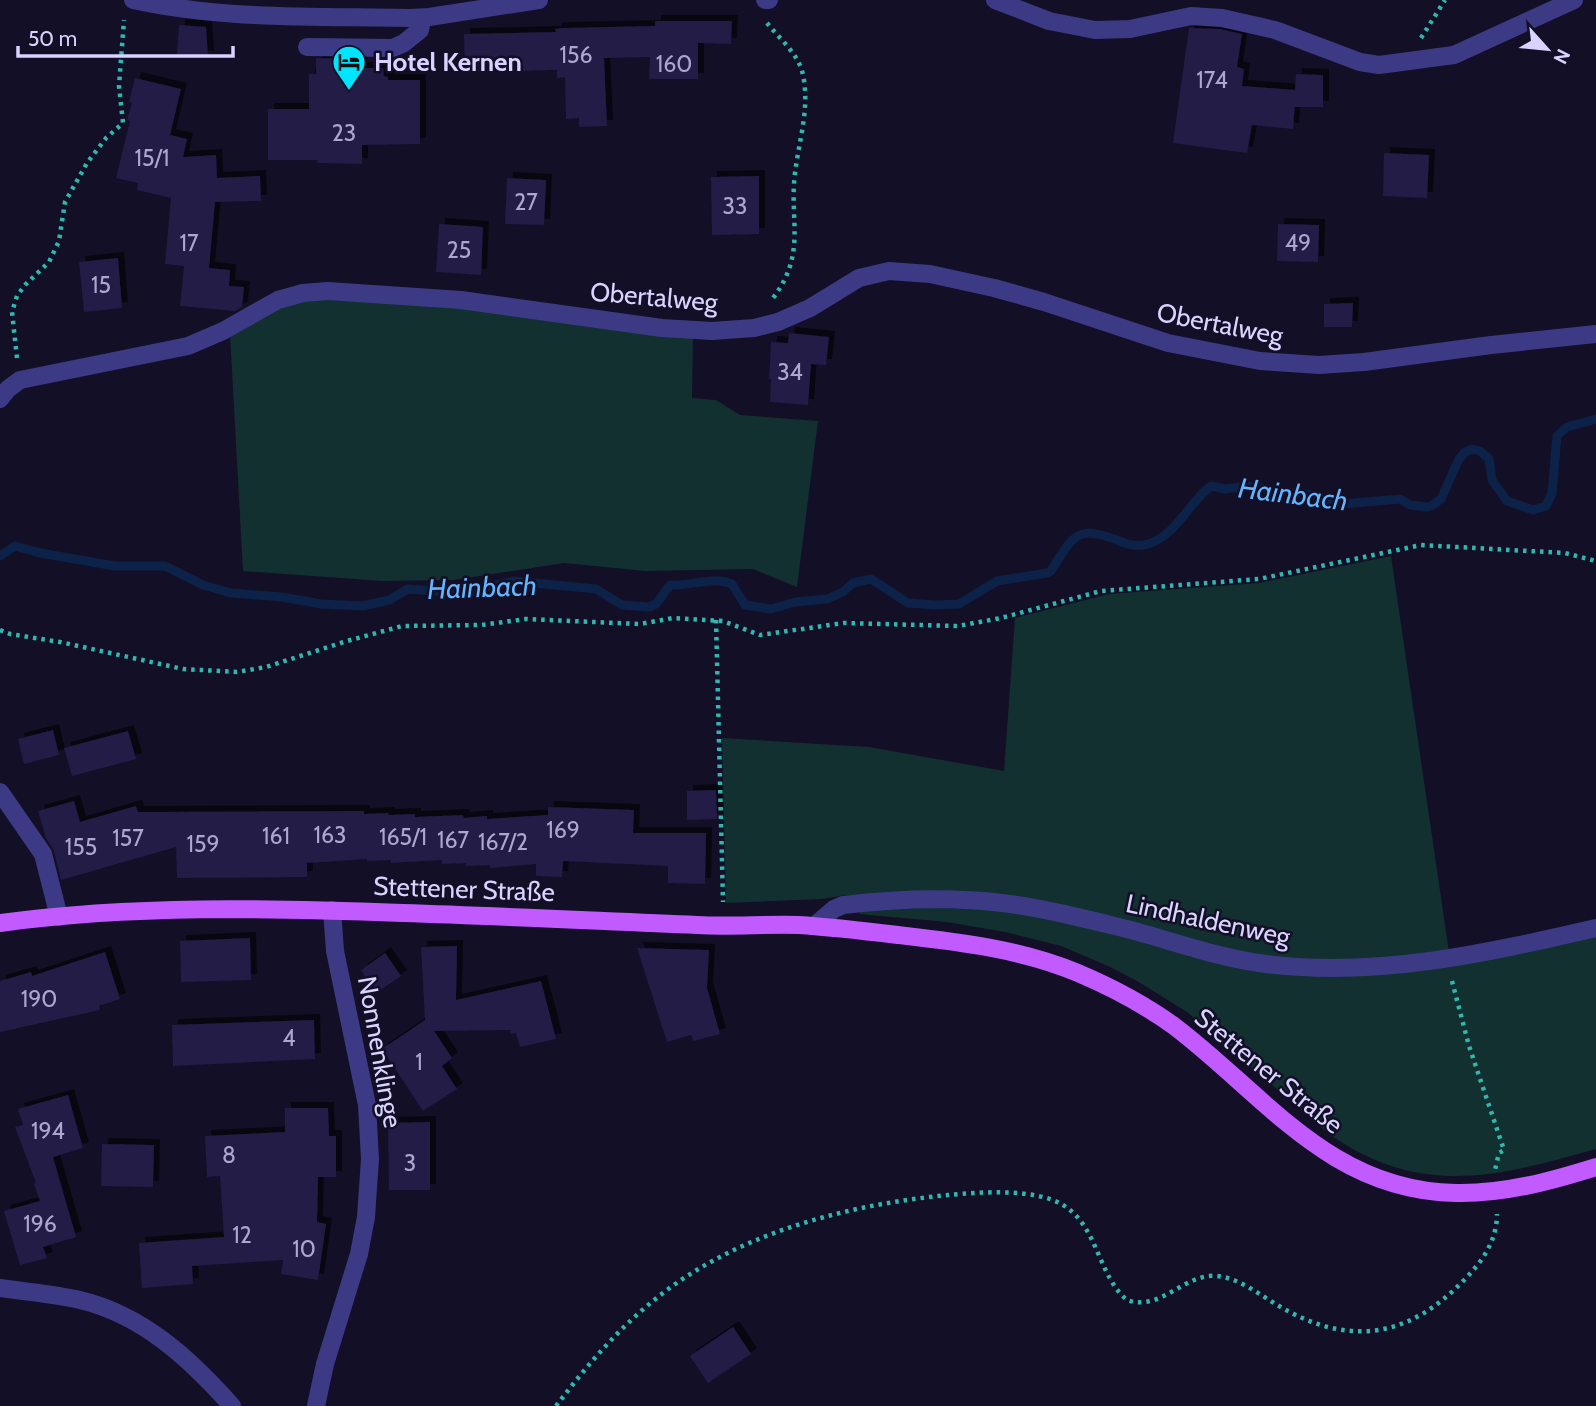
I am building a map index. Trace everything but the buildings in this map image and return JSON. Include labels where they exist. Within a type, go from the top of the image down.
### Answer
[{"type":"main road","name":"Stettener Straße","points":[[0,923],[59,917],[215,909],[332,910],[723,926],[814,926],[960,943],[1025,955],[1065,968],[1143,1006],[1190,1040],[1303,1137],[1350,1167],[1389,1182],[1423,1190],[1460,1193],[1495,1191],[1596,1167]]},
{"type":"street","points":[[129,6],[228,14],[422,18],[539,0]]},
{"type":"street","points":[[995,0],[1049,21],[1095,30],[1130,29],[1182,17],[1210,16],[1275,30],[1360,62],[1379,65],[1454,55],[1574,0]]},
{"type":"street","points":[[307,47],[396,47],[420,30],[422,18]]},
{"type":"street","name":"Obertalweg","points":[[20,380],[188,346],[223,331],[278,300],[316,291],[461,300],[681,330],[741,329],[786,319],[859,278],[878,272],[903,271],[994,288],[1168,344],[1260,361],[1319,365],[1364,362],[1596,334]]},
{"type":"street","points":[[0,400],[8,389],[20,380]]},
{"type":"street","points":[[0,792],[43,854],[59,917]]},
{"type":"street","name":"Lindhaldenweg","points":[[814,926],[843,905],[917,901],[992,902],[1085,919],[1201,950],[1268,964],[1308,967],[1380,967],[1446,960],[1596,928]]},
{"type":"street","name":"Nonnenklinge","points":[[316,1406],[325,1364],[359,1254],[366,1217],[370,1159],[367,1104],[335,951],[332,910]]},
{"type":"street","points":[[0,1288],[81,1300],[131,1319],[179,1352],[232,1406]]},
{"type":"path","points":[[1400,63],[1427,29],[1445,0]]},
{"type":"path","points":[[741,329],[773,298],[791,264],[796,238],[795,176],[805,108],[804,81],[799,64],[765,5]]},
{"type":"path","points":[[20,380],[13,308],[20,290],[49,262],[59,241],[65,202],[87,163],[106,138],[123,123],[119,86],[129,6]]},
{"type":"path","points":[[0,630],[183,669],[227,673],[266,667],[401,626],[481,625],[526,620],[634,624],[673,618],[716,620],[760,635],[844,623],[967,625],[1110,590],[1259,579],[1429,545],[1564,553],[1596,561]]},
{"type":"path","points":[[716,620],[723,926]]},
{"type":"path","points":[[556,1406],[619,1331],[655,1298],[737,1248],[865,1208],[960,1194],[1009,1193],[1042,1197],[1056,1201],[1074,1212],[1087,1231],[1114,1284],[1128,1300],[1147,1303],[1202,1277],[1218,1276],[1234,1281],[1318,1326],[1368,1331],[1415,1319],[1434,1307],[1465,1280],[1492,1242],[1497,1226],[1494,1168],[1499,1153],[1504,1150],[1469,1046],[1446,960]]},
{"type":"green space","points":[[303,298],[454,308],[693,337],[692,398],[716,400],[740,415],[818,421],[797,587],[753,569],[645,571],[564,563],[454,580],[382,581],[243,571],[230,335],[276,308]]},
{"type":"green space","points":[[1391,556],[1449,952],[1383,960],[1306,960],[1253,955],[1090,914],[877,895],[726,903],[722,738],[869,747],[1004,771],[1015,618],[1109,594],[1259,583]]},
{"type":"green space","points":[[872,909],[998,910],[1042,917],[1291,972],[1596,934],[1596,1149],[1525,1167],[1460,1176],[1428,1174],[1395,1167],[1363,1154],[1329,1134],[1187,1012],[1108,966],[1061,946],[1005,932],[947,922],[859,914]]},
{"type":"waterway","name":"Hainbach","points":[[0,556],[15,546],[115,566],[165,566],[203,585],[231,593],[282,597],[321,604],[363,606],[389,600],[408,589],[461,593],[514,581],[596,589],[622,605],[649,607],[656,604],[670,585],[717,581],[732,584],[745,605],[771,609],[795,602],[827,599],[843,592],[853,583],[871,579],[908,603],[959,604],[997,581],[1051,571],[1065,548],[1078,536],[1095,534],[1138,545],[1158,540],[1167,534],[1211,486],[1226,489],[1247,486],[1312,495],[1343,504],[1400,499],[1410,505],[1427,507],[1441,499],[1459,459],[1472,449],[1480,451],[1489,459],[1492,480],[1507,501],[1533,510],[1546,506],[1552,493],[1557,436],[1567,427],[1596,419]]},
{"type":"place","name":"Hotel Kernen","points":[[349,92]]}]
